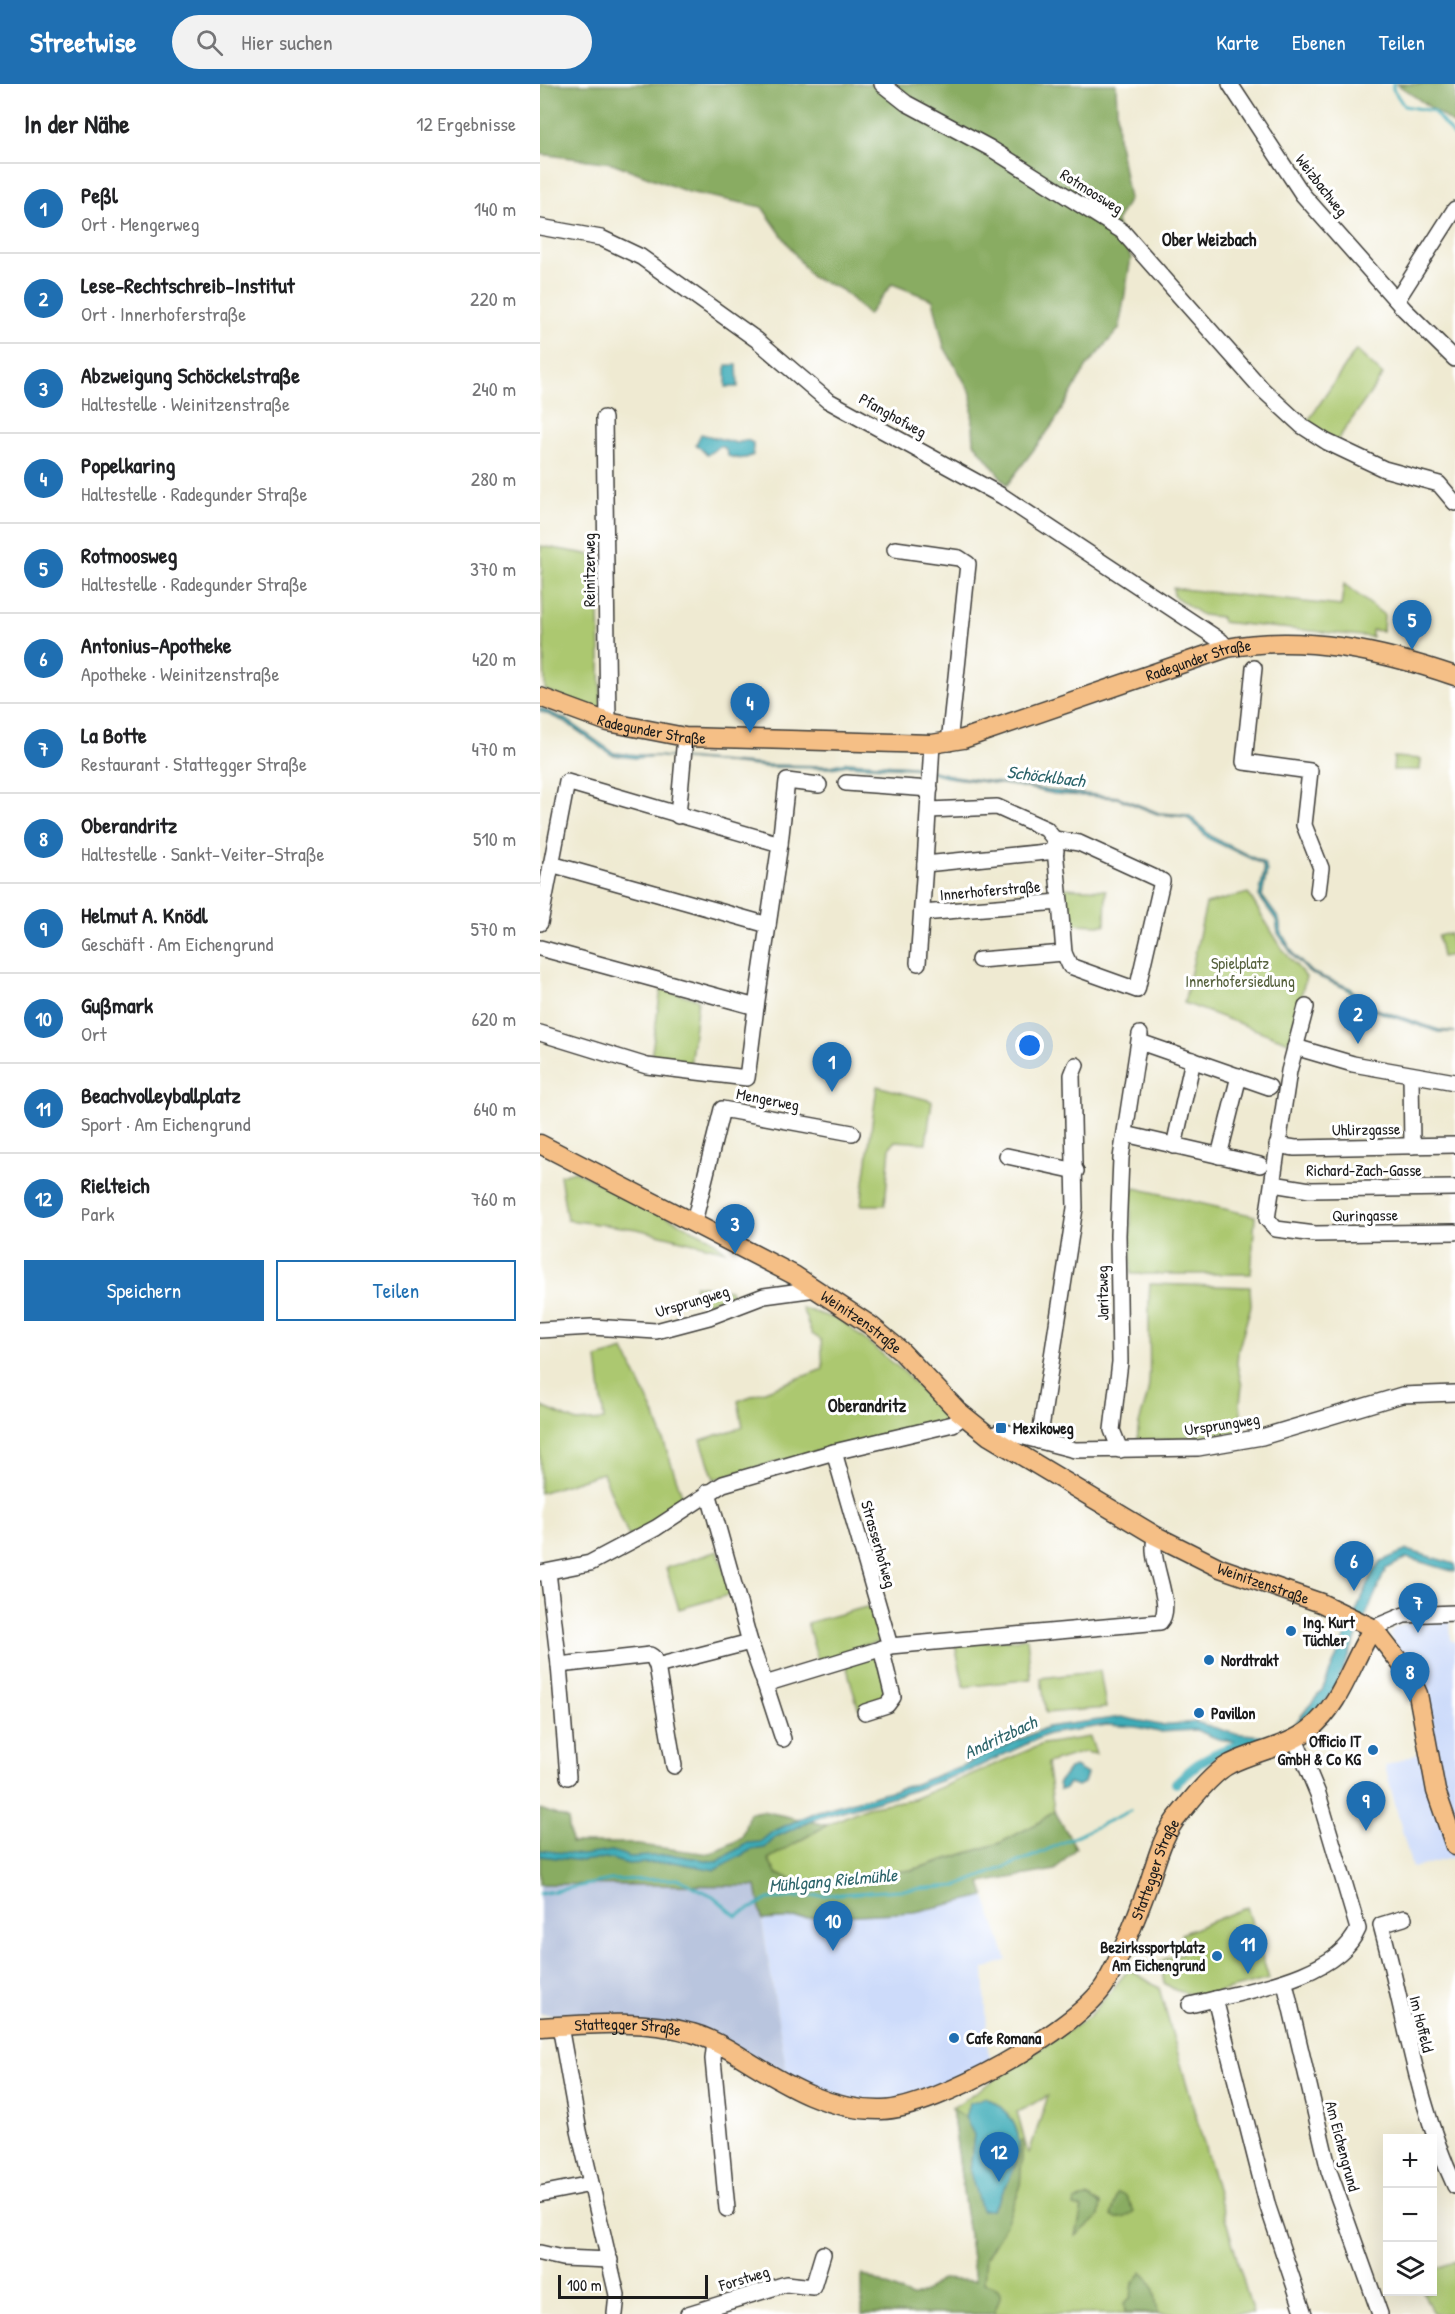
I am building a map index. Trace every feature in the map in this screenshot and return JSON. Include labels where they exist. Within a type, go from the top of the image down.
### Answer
[{"type":"main road","name":"Radegunder Straße","points":[[540,697],[608,722],[684,742],[937,749],[1227,648],[1257,642],[1334,646],[1386,655],[1455,676]]},
{"type":"main road","name":"Weinitzenstraße","points":[[540,1144],[768,1260],[816,1289],[870,1325],[900,1350],[964,1416],[994,1439],[1156,1536],[1220,1568],[1364,1623]]},
{"type":"main road","name":"Stattegger Straße","points":[[540,2027],[632,2024],[692,2032],[715,2042],[809,2096],[842,2106],[882,2110],[913,2105],[987,2072],[1048,2034],[1089,2004],[1101,1991],[1126,1939],[1168,1830],[1182,1811],[1227,1765],[1294,1739],[1312,1728],[1332,1705],[1364,1623]]},
{"type":"main road","points":[[1364,1623],[1409,1674],[1418,1694],[1436,1791],[1455,1846]]},
{"type":"street","name":"Rotmoosweg","points":[[882,84],[906,103],[990,148],[1122,231],[1262,389],[1302,426],[1327,442],[1384,469],[1439,484],[1455,503]]},
{"type":"street","name":"Weizbachweg","points":[[1230,84],[1303,195],[1397,300],[1455,359]]},
{"type":"street","points":[[1397,300],[1455,209]]},
{"type":"street","name":"Pfanghofweg","points":[[540,227],[601,238],[641,257],[757,340],[827,400],[1002,496],[1139,585],[1221,641],[1227,648]]},
{"type":"street","name":"Reinitzerweg","points":[[604,418],[608,722]]},
{"type":"street","points":[[895,549],[959,558],[968,564],[937,749]]},
{"type":"street","name":"Radegunder Straße","points":[[1254,668],[1244,762],[1310,771],[1304,825],[1321,868],[1318,892]]},
{"type":"street","points":[[678,816],[684,742]]},
{"type":"street","name":"Innerhoferstraße","points":[[918,963],[930,784],[937,749]]},
{"type":"street","points":[[540,1033],[647,1066],[747,1078],[787,781],[819,784]]},
{"type":"street","points":[[540,923],[567,782],[780,844]]},
{"type":"street","points":[[846,783],[930,784]]},
{"type":"street","name":"Innerhoferstraße","points":[[925,864],[1055,845],[1079,843],[1162,881],[1137,990],[1070,966],[1064,953],[1055,845],[1046,829],[1004,809],[982,807],[929,810]]},
{"type":"street","points":[[551,864],[768,925]]},
{"type":"street","name":"Innerhoferstraße","points":[[922,913],[1060,902]]},
{"type":"street","points":[[540,948],[756,1007]]},
{"type":"street","points":[[979,960],[1064,953]]},
{"type":"street","points":[[1273,1184],[1277,1145],[1295,1047],[1306,1007]]},
{"type":"street","name":"Jaritzweg","points":[[1123,1450],[1112,1430],[1120,1362],[1118,1235],[1125,1134],[1140,1038],[1269,1087]]},
{"type":"street","points":[[1295,1047],[1353,1064],[1455,1082]]},
{"type":"street","points":[[1174,1146],[1193,1060]]},
{"type":"street","points":[[1039,1441],[1072,1235],[1076,1171],[1072,1075],[1076,1065]]},
{"type":"street","points":[[1411,1075],[1412,1146]]},
{"type":"street","points":[[1219,1156],[1239,1076]]},
{"type":"street","name":"Mengerweg","points":[[694,1222],[722,1108],[852,1133]]},
{"type":"street","points":[[1125,1134],[1260,1166]]},
{"type":"street","name":"Uhlirzgasse","points":[[1277,1145],[1295,1148],[1455,1145]]},
{"type":"street","points":[[1007,1156],[1076,1171]]},
{"type":"street","name":"Richard-Zach-Gasse","points":[[1273,1184],[1310,1190],[1455,1188]]},
{"type":"street","name":"Quringasse","points":[[1273,1184],[1267,1219],[1276,1228],[1315,1234],[1455,1232]]},
{"type":"street","name":"Ursprungweg","points":[[540,1330],[592,1328],[656,1331],[720,1313],[756,1299],[816,1289]]},
{"type":"street","name":"Ursprungweg","points":[[994,1439],[999,1432],[1005,1432],[1075,1450],[1198,1448],[1262,1437],[1402,1395],[1455,1394]]},
{"type":"street","points":[[568,1777],[559,1665],[544,1573],[590,1563],[656,1528],[708,1492],[745,1476],[953,1424],[964,1416]]},
{"type":"street","name":"Strasserhofweg","points":[[834,1452],[886,1647],[893,1697],[887,1705],[865,1712]]},
{"type":"street","points":[[708,1492],[750,1642],[783,1738]]},
{"type":"street","points":[[765,1684],[886,1647],[1162,1621],[1164,1606],[1153,1547],[1156,1536]]},
{"type":"street","points":[[1364,1623],[1404,1615],[1455,1613]]},
{"type":"street","points":[[657,1666],[750,1642]]},
{"type":"street","points":[[559,1665],[650,1655],[656,1661],[674,1766]]},
{"type":"street","points":[[1190,2005],[1285,1983],[1318,1967],[1353,1939],[1358,1929],[1344,1873],[1318,1794],[1294,1739]]},
{"type":"street","name":"Im Hoffeld","points":[[1404,1918],[1381,1924],[1401,2014],[1430,2122],[1455,2186]]},
{"type":"street","name":"Am Eichengrund","points":[[1285,1983],[1329,2171],[1380,2314]]},
{"type":"street","points":[[1215,1999],[1268,2207],[1304,2314]]},
{"type":"street","points":[[560,2026],[591,2184],[617,2295],[615,2314]]},
{"type":"street","points":[[715,2042],[713,2059],[727,2209]]},
{"type":"street","points":[[540,2194],[591,2184]]},
{"type":"street","points":[[540,2253],[562,2258],[610,2260]]},
{"type":"street","name":"Forstweg","points":[[688,2314],[786,2284],[813,2287],[823,2254]]},
{"type":"street","points":[[617,2295],[629,2314]]},
{"type":"shaded area","points":[[1443,1619],[1450,1620],[1451,1641],[1455,1641],[1455,1857],[1412,1868],[1385,1766],[1433,1747],[1390,1634],[1395,1627],[1407,1623],[1438,1622]]},
{"type":"shaded area","points":[[540,1884],[756,1886],[787,2074],[615,2016],[540,2014]]},
{"type":"shaded area","points":[[985,1896],[1007,1960],[984,1969],[988,2050],[992,2062],[949,2085],[894,2101],[850,2099],[787,2074],[762,1920],[915,1912]]},
{"type":"green space","points":[[540,84],[1116,84],[1118,137],[1129,199],[1116,222],[1131,258],[1119,329],[1087,366],[1054,423],[1007,485],[974,443],[971,393],[944,347],[933,300],[892,284],[868,315],[842,290],[811,277],[762,207],[688,192],[612,163],[540,154]]},
{"type":"green space","points":[[1397,84],[1455,84],[1455,125]]},
{"type":"green space","points":[[1356,350],[1383,375],[1336,442],[1306,424]]},
{"type":"green space","points":[[541,546],[598,556],[601,712],[545,690]]},
{"type":"green space","points":[[1344,584],[1384,615],[1383,631],[1372,630],[1372,637],[1222,622],[1221,617],[1202,615],[1174,596],[1173,588],[1341,606]]},
{"type":"green space","points":[[1394,757],[1421,759],[1420,770],[1393,770]]},
{"type":"green space","points":[[1064,888],[1106,890],[1105,925],[1067,924]]},
{"type":"green space","name":"Spielplatz Innerhofersiedlung","points":[[1248,893],[1283,950],[1306,977],[1289,1042],[1184,1003],[1206,904]]},
{"type":"green space","points":[[1450,933],[1453,955],[1442,957],[1438,936]]},
{"type":"green space","points":[[661,989],[698,999],[690,1067],[651,1058]]},
{"type":"green space","points":[[877,1086],[932,1101],[926,1143],[895,1141],[890,1147],[885,1205],[861,1205]]},
{"type":"green space","points":[[575,1171],[710,1238],[726,1251],[637,1229],[567,1220],[560,1175]]},
{"type":"green space","points":[[1135,1188],[1255,1216],[1251,1274],[1131,1274],[1131,1194]]},
{"type":"green space","points":[[1150,1284],[1250,1287],[1251,1306],[1238,1351],[1237,1364],[1242,1386],[1240,1403],[1243,1432],[1138,1442],[1138,1427],[1149,1383]]},
{"type":"green space","points":[[695,1285],[730,1290],[732,1295],[703,1304],[700,1301],[700,1291],[694,1290]]},
{"type":"green space","points":[[802,1308],[842,1321],[904,1372],[949,1421],[834,1447],[714,1479],[701,1440],[743,1427],[738,1401],[823,1369],[821,1340],[812,1334]]},
{"type":"green space","points":[[624,1350],[654,1413],[684,1501],[650,1526],[629,1537],[603,1473],[540,1493],[540,1406],[577,1422],[604,1420],[597,1358]]},
{"type":"green space","points":[[718,1551],[732,1594],[679,1609],[666,1568]]},
{"type":"green space","points":[[870,1606],[882,1641],[864,1645],[819,1664],[807,1623]]},
{"type":"green space","points":[[1027,1638],[1031,1679],[964,1687],[955,1645]]},
{"type":"green space","points":[[878,1653],[887,1695],[879,1702],[858,1708],[845,1661]]},
{"type":"green space","points":[[1100,1671],[1106,1708],[1046,1713],[1041,1678]]},
{"type":"green space","points":[[1090,1737],[1096,1754],[1084,1752],[1047,1763],[1054,1810],[1040,1822],[1000,1843],[911,1870],[803,1882],[776,1874],[767,1859],[827,1825],[867,1807],[913,1799],[1043,1744]]},
{"type":"green space","points":[[540,1809],[568,1819],[571,1843],[623,1843],[710,1854],[742,1838],[749,1813],[762,1811],[827,1825],[768,1859],[777,1874],[803,1882],[912,1870],[1000,1843],[1040,1822],[1054,1810],[1076,1848],[1055,1870],[981,1883],[985,1896],[915,1912],[762,1920],[756,1886],[540,1884]]},
{"type":"green space","name":"Bezirkssportplatz Am Eichengrund","points":[[1247,1907],[1269,1979],[1199,1997],[1175,1990],[1164,1983],[1160,1961],[1185,1952],[1181,1934]]},
{"type":"green space","points":[[1129,1969],[1159,1988],[1253,2314],[965,2314],[975,2280],[952,2108],[1090,2016]],"holes":[[[1048,2096],[1029,2153],[1017,2112]]]},
{"type":"green space","points":[[952,2108],[965,2117],[974,2134],[970,2172],[992,2210],[1013,2169],[1019,2142],[1023,2141],[1020,2188],[1006,2224],[986,2258],[984,2283],[999,2291],[998,2303],[993,2314],[862,2314],[862,2274],[911,2297],[925,2292],[941,2279],[975,2281]]},
{"type":"green space","points":[[1118,2193],[1126,2196],[1134,2211],[1126,2217],[1114,2218],[1111,2216]]},
{"type":"green space","points":[[1089,2197],[1101,2204],[1099,2216],[1076,2236],[1082,2208],[1074,2206],[1075,2201]]},
{"type":"green space","points":[[1455,2261],[1455,2314],[1433,2314],[1425,2296],[1437,2296],[1437,2268]]},
{"type":"green space","points":[[1142,2272],[1152,2285],[1158,2314],[1125,2313],[1124,2303],[1131,2297],[1133,2283]]},
{"type":"water","points":[[726,365],[737,365],[738,387],[726,387]]},
{"type":"water","points":[[701,434],[737,443],[747,440],[753,443],[753,455],[744,458],[728,456],[725,448],[720,446],[707,455],[696,444]]},
{"type":"water","points":[[540,708],[567,720],[614,753],[655,756],[635,758],[612,755],[565,722],[540,711]]},
{"type":"water","name":"Schöcklbach","points":[[677,758],[767,765],[831,766],[847,762],[913,766],[954,776],[1054,791],[1119,797],[1159,813],[1189,815],[1212,837],[1264,863],[1267,871],[1262,896],[1279,919],[1281,932],[1295,956],[1311,972],[1350,988],[1365,1005],[1439,1030],[1455,1032],[1438,1032],[1364,1007],[1347,989],[1310,973],[1294,957],[1278,933],[1276,920],[1259,896],[1264,871],[1262,864],[1209,839],[1187,817],[1157,814],[1117,798],[1054,794],[1017,786],[947,777],[913,768],[847,765],[832,768],[766,767]]},
{"type":"water","points":[[1407,1550],[1455,1564],[1455,1572],[1407,1558],[1386,1569],[1333,1692],[1308,1724],[1258,1745],[1218,1739],[1196,1730],[1159,1732],[1136,1727],[1107,1725],[1048,1734],[971,1770],[915,1790],[818,1818],[776,1837],[765,1848],[751,1850],[715,1870],[673,1862],[628,1864],[606,1858],[582,1861],[540,1856],[540,1850],[582,1855],[612,1851],[630,1857],[674,1855],[717,1862],[747,1843],[760,1842],[772,1832],[815,1812],[915,1784],[969,1763],[1047,1727],[1121,1717],[1160,1725],[1196,1722],[1232,1733],[1266,1736],[1292,1727],[1322,1690],[1373,1572],[1381,1561]]},
{"type":"water","points":[[1075,1767],[1087,1774],[1084,1783],[1078,1786],[1069,1783],[1065,1789],[1060,1790],[1058,1784],[1069,1769]]},
{"type":"water","points":[[986,2097],[1003,2109],[1013,2121],[1018,2135],[1019,2149],[1016,2164],[992,2210],[981,2210],[970,2172],[974,2135],[965,2117],[969,2103]]},
{"type":"waterway","points":[[1393,84],[1393,89],[1404,106],[1433,111],[1455,137]]},
{"type":"waterway","name":"Mühlgang Rielmühle","points":[[1176,1783],[1195,1766],[1214,1754],[1259,1740]]},
{"type":"waterway","name":"Mühlgang Rielmühle","points":[[540,1894],[610,1880],[678,1879],[713,1896],[736,1916],[769,1899],[957,1886],[1036,1855],[1130,1811]]},
{"type":"place","name":"Rotmoosweg","points":[[1412,650]]},
{"type":"place","name":"Popelkaring","points":[[750,733]]},
{"type":"place","name":"Lese-Rechtschreib-Institut","points":[[1358,1044]]},
{"type":"place","name":"Peßl","points":[[832,1092]]},
{"type":"place","name":"Abzweigung Schöckelstraße","points":[[735,1254]]},
{"type":"place","name":"Mexikoweg","points":[[1001,1428]]},
{"type":"place","name":"Antonius-Apotheke","points":[[1354,1591]]},
{"type":"place","name":"Ing. Kurt Tüchler","points":[[1291,1631]]},
{"type":"place","name":"La Botte","points":[[1418,1633]]},
{"type":"place","name":"Nordtrakt","points":[[1209,1660]]},
{"type":"place","name":"Oberandritz","points":[[1410,1702]]},
{"type":"place","name":"Pavillon","points":[[1199,1713]]},
{"type":"place","name":"Officio IT GmbH & Co KG","points":[[1373,1750]]},
{"type":"place","name":"Helmut A. Knödl","points":[[1366,1831]]},
{"type":"place","name":"Gußmark","points":[[833,1951]]},
{"type":"place","name":"Bezirkssportplatz Am Eichengrund","points":[[1217,1956]]},
{"type":"place","name":"Beachvolleyballplatz","points":[[1248,1974]]},
{"type":"place","name":"Cafe Romana","points":[[954,2038]]},
{"type":"place","name":"Rielteich","points":[[999,2182]]},
{"type":"district","name":"Ober Weizbach","points":[[1209,239]]},
{"type":"district","name":"Oberandritz","points":[[867,1405]]},
{"type":"water label","name":"Andritzbach","points":[[1000,1737]]}]
